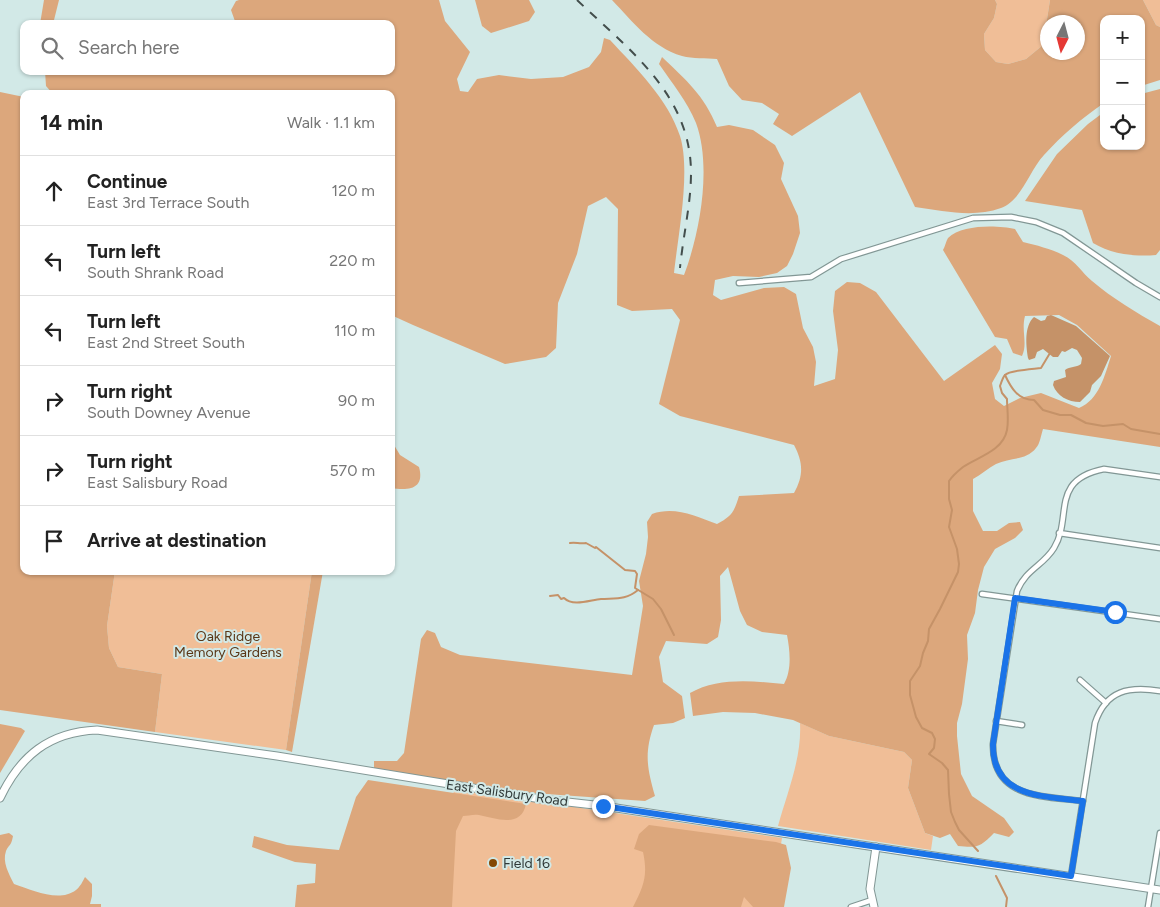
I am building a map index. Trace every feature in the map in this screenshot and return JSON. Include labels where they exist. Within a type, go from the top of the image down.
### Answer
[{"type":"street","points":[[739,283],[811,277],[841,259],[973,218],[1011,217],[1036,222],[1063,233],[1136,283],[1160,297]]},
{"type":"street","points":[[1083,801],[1023,792],[1010,785],[1000,775],[995,764],[993,751],[996,721],[1015,598],[1021,581],[1028,572],[1050,554],[1056,545],[1065,499],[1072,487],[1086,475],[1104,469],[1160,477]]},
{"type":"street","points":[[1059,533],[1160,548]]},
{"type":"street","points":[[982,594],[1160,619]]},
{"type":"street","points":[[1080,680],[1106,703]]},
{"type":"street","points":[[1071,876],[1095,723],[1099,712],[1111,697],[1121,691],[1143,688],[1160,691]]},
{"type":"street","points":[[996,721],[1022,725]]},
{"type":"street","name":"East Salisbury Road","points":[[0,798],[13,774],[28,756],[42,746],[67,734],[96,730],[277,756],[532,798],[603,806],[1160,890]]},
{"type":"street","points":[[1148,907],[1160,833]]},
{"type":"street","points":[[851,907],[873,904],[870,889],[876,847]]},
{"type":"green space","points":[[995,0],[1050,0],[1048,15],[1040,15],[1040,47],[1026,59],[1008,64],[996,62],[985,50],[984,34],[994,18],[997,4]]},
{"type":"green space","points":[[1143,0],[1160,0],[1160,27],[1156,25]]},
{"type":"green space","name":"Oak Ridge Memory Gardens","points":[[114,575],[311,575],[286,750],[155,732],[162,674],[118,667],[109,648],[107,626]]},
{"type":"green space","points":[[800,723],[829,736],[904,752],[912,760],[908,788],[925,833],[933,836],[931,850],[778,826],[799,749]]},
{"type":"green space","points":[[454,789],[782,838],[771,907],[439,907]]},
{"type":"shaded area","points":[[44,0],[59,0],[54,20],[41,20]]},
{"type":"shaded area","points":[[439,0],[445,21],[470,52],[457,79],[460,91],[468,92],[477,79],[499,75],[531,79],[563,77],[589,67],[601,52],[604,38],[610,40],[640,73],[668,109],[680,136],[683,150],[684,185],[674,273],[684,275],[699,220],[702,199],[703,159],[701,140],[696,123],[684,100],[659,64],[662,57],[687,81],[700,97],[717,127],[729,125],[753,130],[775,145],[784,163],[781,179],[798,216],[800,233],[787,266],[777,273],[759,277],[733,276],[715,280],[713,295],[721,300],[764,288],[784,287],[796,294],[803,328],[813,347],[816,362],[814,386],[835,379],[838,350],[833,311],[835,291],[847,282],[860,283],[876,292],[944,381],[995,345],[1002,354],[1000,369],[992,383],[995,399],[1004,406],[1020,398],[1041,393],[1079,408],[1092,399],[1100,386],[1111,356],[1077,325],[1059,315],[1025,316],[1024,351],[1022,356],[1013,353],[1007,339],[995,337],[943,250],[948,238],[954,233],[971,228],[990,226],[1015,229],[1023,242],[1048,249],[1068,258],[1088,278],[1108,293],[1160,326],[1160,447],[1043,429],[1036,448],[1028,455],[996,464],[973,479],[973,511],[983,531],[997,531],[1009,523],[1020,522],[1023,530],[1015,538],[995,549],[984,567],[975,613],[967,635],[968,659],[962,704],[957,723],[961,774],[972,796],[1004,818],[1014,832],[1009,837],[994,833],[978,846],[965,847],[958,846],[950,834],[940,838],[925,833],[908,788],[912,760],[904,752],[829,736],[793,720],[755,713],[723,712],[693,716],[690,693],[701,688],[712,684],[736,681],[784,684],[787,679],[789,654],[787,635],[762,632],[747,625],[740,611],[728,567],[720,576],[721,620],[718,637],[707,644],[666,641],[659,657],[663,682],[682,696],[685,718],[673,723],[654,725],[649,744],[648,760],[655,796],[645,801],[532,793],[374,770],[374,761],[397,761],[404,753],[421,639],[427,630],[435,633],[441,647],[460,655],[632,675],[643,606],[639,581],[646,554],[647,522],[652,514],[669,511],[677,512],[693,515],[717,524],[732,513],[739,496],[794,493],[801,474],[801,463],[794,445],[680,416],[659,404],[680,320],[672,309],[632,311],[617,305],[618,209],[606,197],[588,206],[577,254],[558,303],[556,348],[546,357],[505,364],[395,317],[395,90],[50,90],[46,86],[45,75],[395,75],[395,20],[235,20],[231,10],[236,1]]},
{"type":"shaded area","points":[[475,0],[529,0],[535,12],[529,21],[491,33],[482,26]]},
{"type":"shaded area","points":[[612,0],[995,0],[997,4],[994,18],[984,34],[985,50],[996,62],[1008,64],[1026,59],[1040,47],[1040,60],[1085,60],[1085,15],[1048,15],[1050,0],[1143,0],[1156,25],[1160,27],[1160,80],[1145,85],[1145,15],[1100,15],[1100,106],[1072,127],[1051,148],[1039,162],[1020,192],[1008,204],[1001,208],[980,213],[948,212],[915,207],[860,92],[792,136],[773,124],[779,114],[762,103],[742,100],[729,86],[717,59],[682,56],[661,47],[644,33]]},
{"type":"shaded area","points":[[1160,89],[1160,250],[1156,255],[1140,256],[1107,250],[1093,243],[1082,210],[1025,201],[1057,154],[1100,115],[1100,150],[1145,150],[1145,93]]},
{"type":"shaded area","points":[[0,92],[20,96],[20,575],[114,575],[107,626],[109,648],[118,667],[162,674],[155,732],[0,710]]},
{"type":"shaded area","points":[[1051,315],[1076,326],[1110,356],[1101,376],[1080,402],[1064,398],[1053,385],[1054,381],[1066,377],[1065,370],[1081,364],[1082,358],[1077,350],[1072,348],[1065,352],[1062,351],[1058,357],[1053,357],[1043,349],[1037,352],[1035,358],[1029,360],[1028,358],[1026,336],[1031,321],[1034,317],[1041,321],[1045,320],[1047,316]]},
{"type":"shaded area","points":[[395,447],[400,455],[419,467],[420,480],[418,484],[404,489],[395,488]]},
{"type":"shaded area","points":[[311,575],[322,575],[292,752],[286,750]]},
{"type":"shaded area","points":[[0,724],[21,728],[25,731],[0,773]]},
{"type":"shaded area","points":[[368,780],[526,804],[519,817],[513,819],[507,820],[477,815],[463,816],[456,831],[452,907],[295,907],[297,885],[315,883],[316,864],[295,862],[252,847],[254,836],[287,845],[339,850],[356,797]]},
{"type":"shaded area","points":[[649,825],[776,842],[786,845],[791,868],[784,907],[753,907],[744,897],[741,907],[633,907],[640,893],[645,874],[643,852],[634,849],[639,834]]},
{"type":"shaded area","points":[[9,833],[13,836],[11,844],[6,851],[5,859],[14,884],[45,894],[62,895],[76,890],[85,877],[92,884],[90,904],[101,904],[101,907],[0,907],[0,835]]},
{"type":"waterway","points":[[978,851],[959,830],[955,822],[951,812],[948,770],[929,754],[934,748],[935,739],[932,733],[922,728],[916,717],[910,695],[910,681],[920,666],[928,641],[929,629],[958,572],[957,549],[949,527],[952,510],[949,499],[949,481],[963,467],[989,453],[1005,437],[1008,422],[1007,399],[1002,393],[1000,386],[1004,376],[1017,371],[1041,368],[1050,353]]},
{"type":"waterway","points":[[1005,375],[1019,396],[1034,400],[1043,410],[1060,415],[1071,415],[1086,423],[1103,426],[1123,424],[1131,429],[1160,434]]},
{"type":"waterway","points":[[570,543],[586,543],[596,547],[625,570],[635,571],[637,574],[635,588],[653,599],[661,609],[674,635]]},
{"type":"waterway","points":[[550,596],[558,595],[561,599],[582,602],[625,597],[638,590]]},
{"type":"waterway","points":[[996,876],[1007,898],[1006,907]]},
{"type":"railway","points":[[577,0],[635,55],[653,75],[668,96],[680,120],[688,145],[691,173],[690,196],[680,268]]},
{"type":"place","name":"Field 16","points":[[493,863]]},
{"type":"route","points":[[603,806],[1071,876],[1083,801],[1031,794],[1015,789],[1000,775],[995,764],[993,744],[1015,598],[1115,612]]}]
